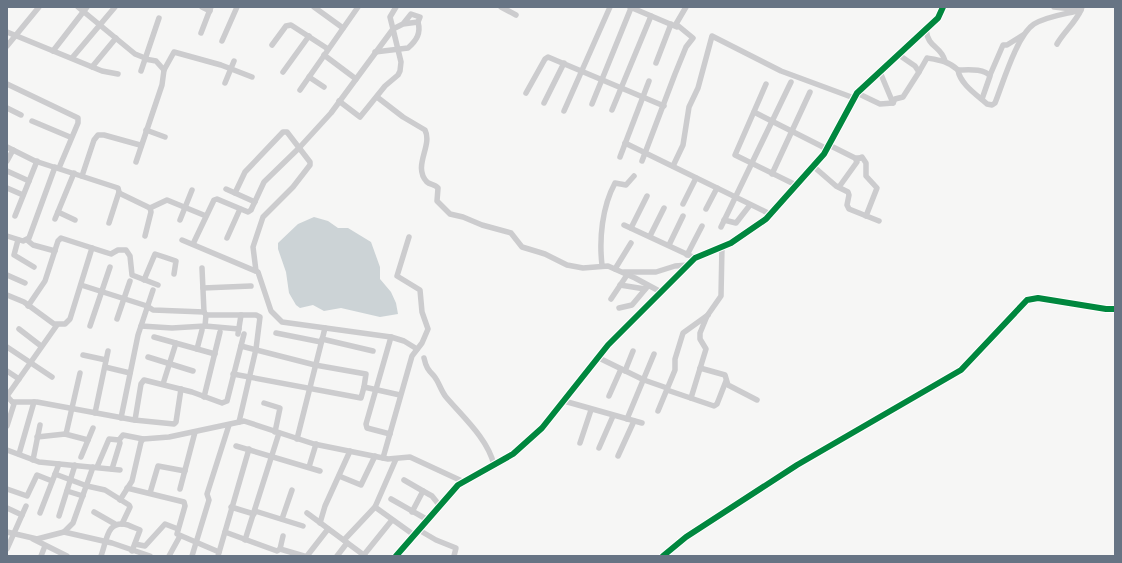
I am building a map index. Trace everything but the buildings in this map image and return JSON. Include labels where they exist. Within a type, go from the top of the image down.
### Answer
[{"type":"street","points":[[7,46],[38,7]]},
{"type":"street","points":[[78,7],[137,55],[156,61],[164,70]]},
{"type":"street","points":[[53,51],[87,7]]},
{"type":"street","points":[[72,58],[115,7]]},
{"type":"street","points":[[201,33],[211,9],[202,7]]},
{"type":"street","points":[[222,41],[237,7]]},
{"type":"street","points":[[314,7],[343,28]]},
{"type":"street","points":[[300,90],[358,7]]},
{"type":"street","points":[[340,101],[360,117],[398,75],[401,62],[390,16],[396,7]]},
{"type":"street","points":[[501,7],[510,9],[516,15]]},
{"type":"street","points":[[564,111],[610,7]]},
{"type":"street","points":[[592,104],[630,7],[686,31]]},
{"type":"street","points":[[642,162],[686,47],[692,38],[686,31],[676,24],[686,7]]},
{"type":"street","points":[[396,556],[458,485],[513,454],[542,428],[608,345],[688,264],[695,258],[731,243],[770,214],[828,147],[856,96],[938,18],[943,7]]},
{"type":"street","points":[[1054,7],[1081,9]]},
{"type":"street","points":[[982,99],[990,75],[1003,45],[1007,45],[1024,34],[1032,25],[1040,21],[1081,9]]},
{"type":"street","points":[[1057,44],[1067,27],[1076,20],[1081,9]]},
{"type":"street","points":[[376,52],[408,48],[414,42],[420,29],[418,22],[420,17],[411,14],[404,24]]},
{"type":"street","points":[[612,110],[651,16]]},
{"type":"street","points":[[141,71],[159,18]]},
{"type":"street","points":[[193,244],[215,199],[249,212],[264,182],[299,148],[340,101],[393,29],[404,24],[418,22]]},
{"type":"street","points":[[272,46],[288,24],[328,49]]},
{"type":"street","points":[[656,63],[671,24]]},
{"type":"street","points":[[926,29],[930,44],[943,54],[945,61]]},
{"type":"street","points":[[7,32],[92,67],[118,74]]},
{"type":"street","points":[[958,70],[959,77],[982,99],[990,105],[995,103],[1024,34]]},
{"type":"street","points":[[283,72],[308,36]]},
{"type":"street","points":[[673,166],[683,145],[689,106],[698,88],[712,36],[781,71],[880,104],[893,103],[895,99],[903,97],[911,87],[927,58],[945,61],[958,70],[985,71],[990,75]]},
{"type":"street","points":[[92,67],[116,38]]},
{"type":"street","points":[[136,162],[140,145],[162,85],[164,70],[174,52],[231,68],[252,77]]},
{"type":"street","points":[[324,55],[356,79]]},
{"type":"street","points":[[899,55],[915,66],[919,72]]},
{"type":"street","points":[[526,93],[546,57],[564,63],[621,89],[664,106]]},
{"type":"street","points":[[225,83],[234,61]]},
{"type":"street","points":[[544,103],[564,63]]},
{"type":"street","points":[[880,72],[893,103]]},
{"type":"street","points":[[309,77],[324,87]]},
{"type":"street","points":[[620,157],[649,81]]},
{"type":"street","points":[[721,227],[791,82]]},
{"type":"street","points":[[7,84],[76,116],[78,123],[70,137],[27,240]]},
{"type":"street","points":[[766,84],[735,154],[738,157],[796,185]]},
{"type":"street","points":[[772,174],[791,130],[810,92]]},
{"type":"street","points":[[377,97],[403,117],[424,130],[427,138],[422,170],[426,181],[438,188],[437,201],[448,213],[463,217],[482,226],[511,233],[522,246],[567,265],[583,268],[602,265],[627,274],[646,287]]},
{"type":"street","points":[[7,108],[21,115]]},
{"type":"street","points":[[754,112],[772,122],[828,147],[855,158],[862,157],[866,163],[866,176],[877,188],[866,216]]},
{"type":"street","points":[[32,121],[70,137]]},
{"type":"street","points":[[146,130],[165,137]]},
{"type":"street","points":[[235,193],[245,172],[283,132],[287,132],[310,162],[310,165],[293,187],[263,218],[253,247],[256,271]]},
{"type":"street","points":[[82,176],[94,140],[98,135],[104,135],[140,145]]},
{"type":"street","points":[[626,143],[770,214]]},
{"type":"street","points":[[7,147],[37,161],[116,187],[119,190],[119,193],[109,223]]},
{"type":"street","points":[[7,161],[13,150]]},
{"type":"street","points":[[839,187],[857,162],[856,160],[860,158]]},
{"type":"street","points":[[15,216],[37,161]]},
{"type":"street","points":[[813,166],[849,195],[847,205],[848,208],[879,221]]},
{"type":"street","points":[[7,171],[29,181]]},
{"type":"street","points":[[55,219],[74,173]]},
{"type":"street","points":[[602,265],[601,241],[608,201],[615,183],[626,185],[634,176]]},
{"type":"street","points":[[683,204],[696,178]]},
{"type":"street","points":[[7,188],[23,195]]},
{"type":"street","points":[[706,209],[717,188]]},
{"type":"street","points":[[180,220],[192,190]]},
{"type":"street","points":[[226,190],[255,202]]},
{"type":"street","points":[[119,193],[150,208]]},
{"type":"street","points":[[631,228],[647,196]]},
{"type":"street","points":[[150,208],[167,200],[206,216]]},
{"type":"street","points":[[724,220],[736,223],[750,205]]},
{"type":"street","points":[[144,236],[151,212],[150,208]]},
{"type":"street","points":[[227,238],[240,208]]},
{"type":"street","points":[[650,236],[664,208]]},
{"type":"street","points":[[58,212],[75,220]]},
{"type":"street","points":[[669,245],[683,216]]},
{"type":"street","points":[[624,225],[695,258]]},
{"type":"street","points":[[687,255],[702,226]]},
{"type":"street","points":[[7,236],[18,240],[27,240],[32,245],[55,251]]},
{"type":"street","points":[[383,458],[412,356],[428,329],[422,312],[420,290],[397,276],[409,237]]},
{"type":"street","points":[[28,306],[46,281],[58,240],[61,238],[111,254],[118,250],[126,250],[130,256],[132,274],[158,285]]},
{"type":"street","points":[[18,240],[14,255],[34,267]]},
{"type":"street","points":[[182,240],[256,271],[259,274],[271,311],[278,319],[288,323],[391,337],[404,341],[417,349]]},
{"type":"street","points":[[618,270],[631,243]]},
{"type":"street","points":[[691,398],[706,350],[700,339],[700,333],[708,315],[721,296],[722,246]]},
{"type":"street","points":[[8,297],[28,306],[57,325],[65,324],[70,319],[92,248]]},
{"type":"street","points":[[144,280],[156,254],[176,262],[174,274]]},
{"type":"street","points":[[618,270],[656,272],[688,264]]},
{"type":"street","points":[[90,326],[110,266]]},
{"type":"street","points":[[197,349],[205,314],[202,268]]},
{"type":"street","points":[[611,298],[627,274]]},
{"type":"street","points":[[7,275],[25,283]]},
{"type":"street","points":[[117,319],[130,281]]},
{"type":"street","points":[[81,285],[101,290],[158,311],[256,315],[260,318],[256,350],[248,376],[239,422]]},
{"type":"street","points":[[620,285],[646,287],[661,292]]},
{"type":"street","points":[[203,288],[251,286]]},
{"type":"street","points":[[619,308],[632,305],[646,287]]},
{"type":"street","points":[[121,418],[140,326],[153,290]]},
{"type":"street","points":[[663,556],[686,537],[797,466],[961,370],[1027,300],[1038,298],[1106,309],[1115,309]]},
{"type":"street","points":[[135,420],[142,382],[147,380],[204,396],[222,403],[227,401],[241,346],[241,315]]},
{"type":"street","points":[[658,411],[675,370],[675,359],[683,333],[708,315]]},
{"type":"street","points":[[8,422],[14,406],[13,402],[7,396],[57,325]]},
{"type":"street","points":[[140,326],[203,328],[240,332]]},
{"type":"street","points":[[297,439],[325,328]]},
{"type":"street","points":[[18,329],[41,346]]},
{"type":"street","points":[[204,396],[220,332]]},
{"type":"street","points":[[276,333],[373,351]]},
{"type":"street","points":[[154,337],[215,354]]},
{"type":"street","points":[[390,434],[366,426],[391,337]]},
{"type":"street","points":[[163,384],[176,343]]},
{"type":"street","points":[[233,374],[361,398],[366,374],[315,365],[241,346]]},
{"type":"street","points":[[7,347],[52,376]]},
{"type":"street","points":[[95,413],[108,351]]},
{"type":"street","points":[[609,396],[633,351]]},
{"type":"street","points":[[627,419],[654,354]]},
{"type":"street","points":[[83,355],[106,360]]},
{"type":"street","points":[[148,357],[193,371]]},
{"type":"street","points":[[424,358],[426,367],[434,375],[445,396],[474,426],[490,453],[494,465]]},
{"type":"street","points":[[599,358],[644,380],[714,406],[717,404],[726,381]]},
{"type":"street","points":[[105,367],[130,373]]},
{"type":"street","points":[[700,368],[724,374],[728,384],[757,400]]},
{"type":"street","points":[[7,371],[19,379]]},
{"type":"street","points":[[66,434],[80,373]]},
{"type":"street","points":[[364,387],[400,395]]},
{"type":"street","points":[[13,402],[34,402],[121,418],[174,424],[176,422],[181,389]]},
{"type":"street","points":[[564,401],[591,410],[642,423]]},
{"type":"street","points":[[19,454],[34,402]]},
{"type":"street","points":[[245,540],[273,456],[277,433],[280,408],[264,403]]},
{"type":"street","points":[[580,443],[591,410]]},
{"type":"street","points":[[599,448],[613,416]]},
{"type":"street","points":[[618,456],[634,421]]},
{"type":"street","points":[[112,469],[120,445],[119,440],[123,435],[143,439],[169,437],[239,422],[249,422],[277,433],[316,444],[383,458],[396,459],[410,457],[464,482]]},
{"type":"street","points":[[33,460],[40,425]]},
{"type":"street","points":[[192,556],[209,500],[207,494],[229,425]]},
{"type":"street","points":[[81,457],[93,428]]},
{"type":"street","points":[[180,489],[196,432]]},
{"type":"street","points":[[37,437],[66,434],[88,440]]},
{"type":"street","points":[[64,532],[73,523],[95,467],[109,439],[119,440]]},
{"type":"street","points":[[120,500],[128,488],[134,474],[143,439]]},
{"type":"street","points":[[309,467],[316,444]]},
{"type":"street","points":[[236,446],[320,471]]},
{"type":"street","points":[[128,488],[184,502],[185,506],[177,532],[180,536],[219,554],[231,507],[249,449]]},
{"type":"street","points":[[320,523],[325,506],[350,451]]},
{"type":"street","points":[[8,452],[19,454],[39,462],[120,470]]},
{"type":"street","points":[[339,476],[360,485],[375,456]]},
{"type":"street","points":[[336,556],[345,541],[375,507],[396,459]]},
{"type":"street","points":[[40,513],[59,464]]},
{"type":"street","points":[[59,516],[75,465]]},
{"type":"street","points":[[150,493],[157,466],[185,471]]},
{"type":"street","points":[[55,474],[87,486],[105,490],[130,506],[119,524],[111,527],[101,556]]},
{"type":"street","points":[[7,489],[27,496],[37,476],[52,481]]},
{"type":"street","points":[[404,480],[432,496],[440,506]]},
{"type":"street","points":[[282,519],[292,490]]},
{"type":"street","points":[[67,491],[83,496]]},
{"type":"street","points":[[412,512],[423,491]]},
{"type":"street","points":[[391,499],[428,520]]},
{"type":"street","points":[[7,549],[26,506]]},
{"type":"street","points":[[231,507],[282,519],[303,526]]},
{"type":"street","points":[[375,507],[414,535]]},
{"type":"street","points":[[7,508],[22,515]]},
{"type":"street","points":[[94,512],[119,524],[139,529],[132,551]]},
{"type":"street","points":[[307,514],[364,556],[392,520]]},
{"type":"street","points":[[135,544],[145,546],[165,524],[178,529]]},
{"type":"street","points":[[224,532],[275,551],[280,549],[306,556],[328,529]]},
{"type":"street","points":[[419,530],[436,540],[456,548],[454,556]]},
{"type":"street","points":[[7,532],[33,539],[67,556]]},
{"type":"street","points":[[33,539],[64,532],[150,556]]},
{"type":"street","points":[[169,556],[180,536]]},
{"type":"street","points":[[280,549],[283,536]]},
{"type":"street","points":[[41,556],[45,546]]},
{"type":"shaded area","points":[[314,217],[328,221],[338,228],[348,228],[371,242],[380,267],[380,279],[391,292],[396,303],[398,314],[380,317],[341,308],[324,311],[313,305],[300,308],[296,305],[289,293],[286,272],[278,249],[278,243],[298,224]]},
{"type":"cycle path","points":[[396,556],[458,485],[513,454],[542,428],[608,345],[695,258],[731,243],[766,219],[824,154],[857,93],[938,18],[943,7]]},
{"type":"cycle path","points":[[663,556],[686,537],[797,465],[961,370],[1027,300],[1038,298],[1106,309],[1115,309]]}]
